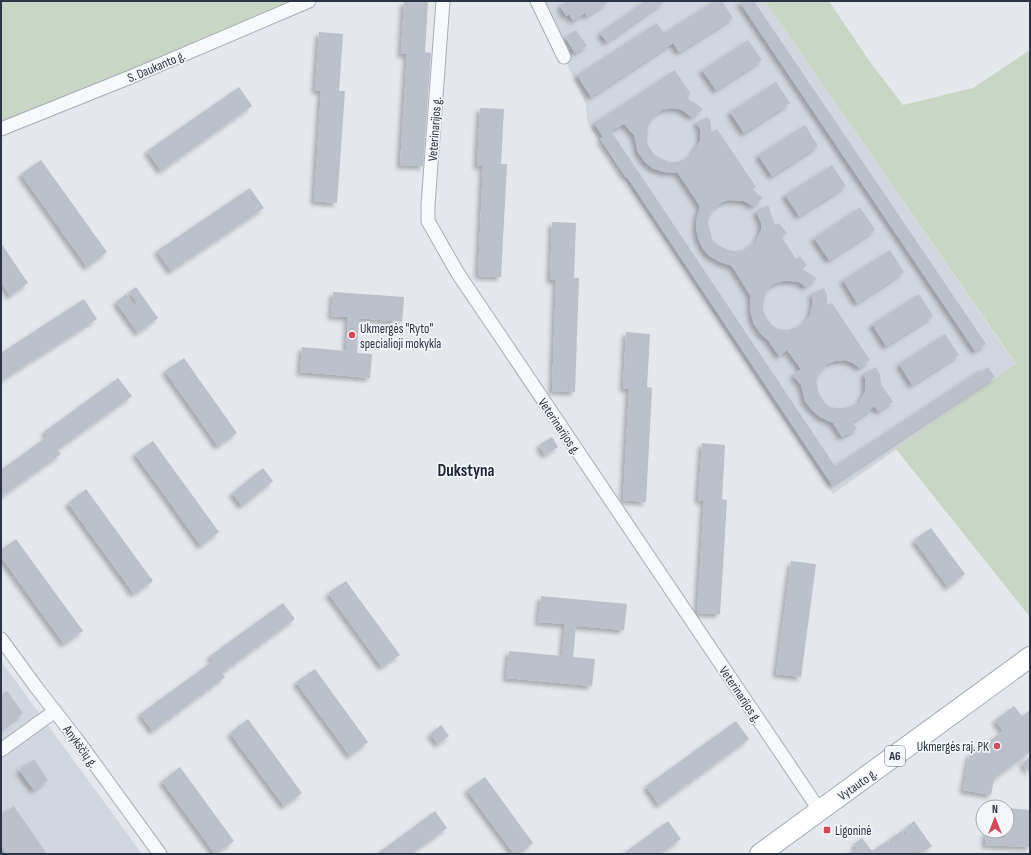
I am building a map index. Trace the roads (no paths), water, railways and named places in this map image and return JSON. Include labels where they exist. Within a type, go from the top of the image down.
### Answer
[{"type":"main road","name":"Vytauto g.","points":[[760,854],[1030,657]]},
{"type":"street","name":"S. Daukanto g.","points":[[1,129],[133,76],[309,1]]},
{"type":"street","name":"Veterinarijos g.","points":[[443,1],[428,221],[461,278],[820,811]]},
{"type":"street","points":[[537,1],[564,57]]},
{"type":"street","name":"Anykščių g.","points":[[1,639],[78,741],[160,854]]},
{"type":"street","points":[[1,750],[55,712]]},
{"type":"place","name":"Ukmergės \"Ryto\" specialioji mokykla","points":[[352,335]]},
{"type":"place","name":"Ukmergės raj. PK","points":[[997,746]]},
{"type":"place","name":"Ligoninė","points":[[827,830]]},
{"type":"district","name":"Dukstyna","points":[[466,470]]}]
